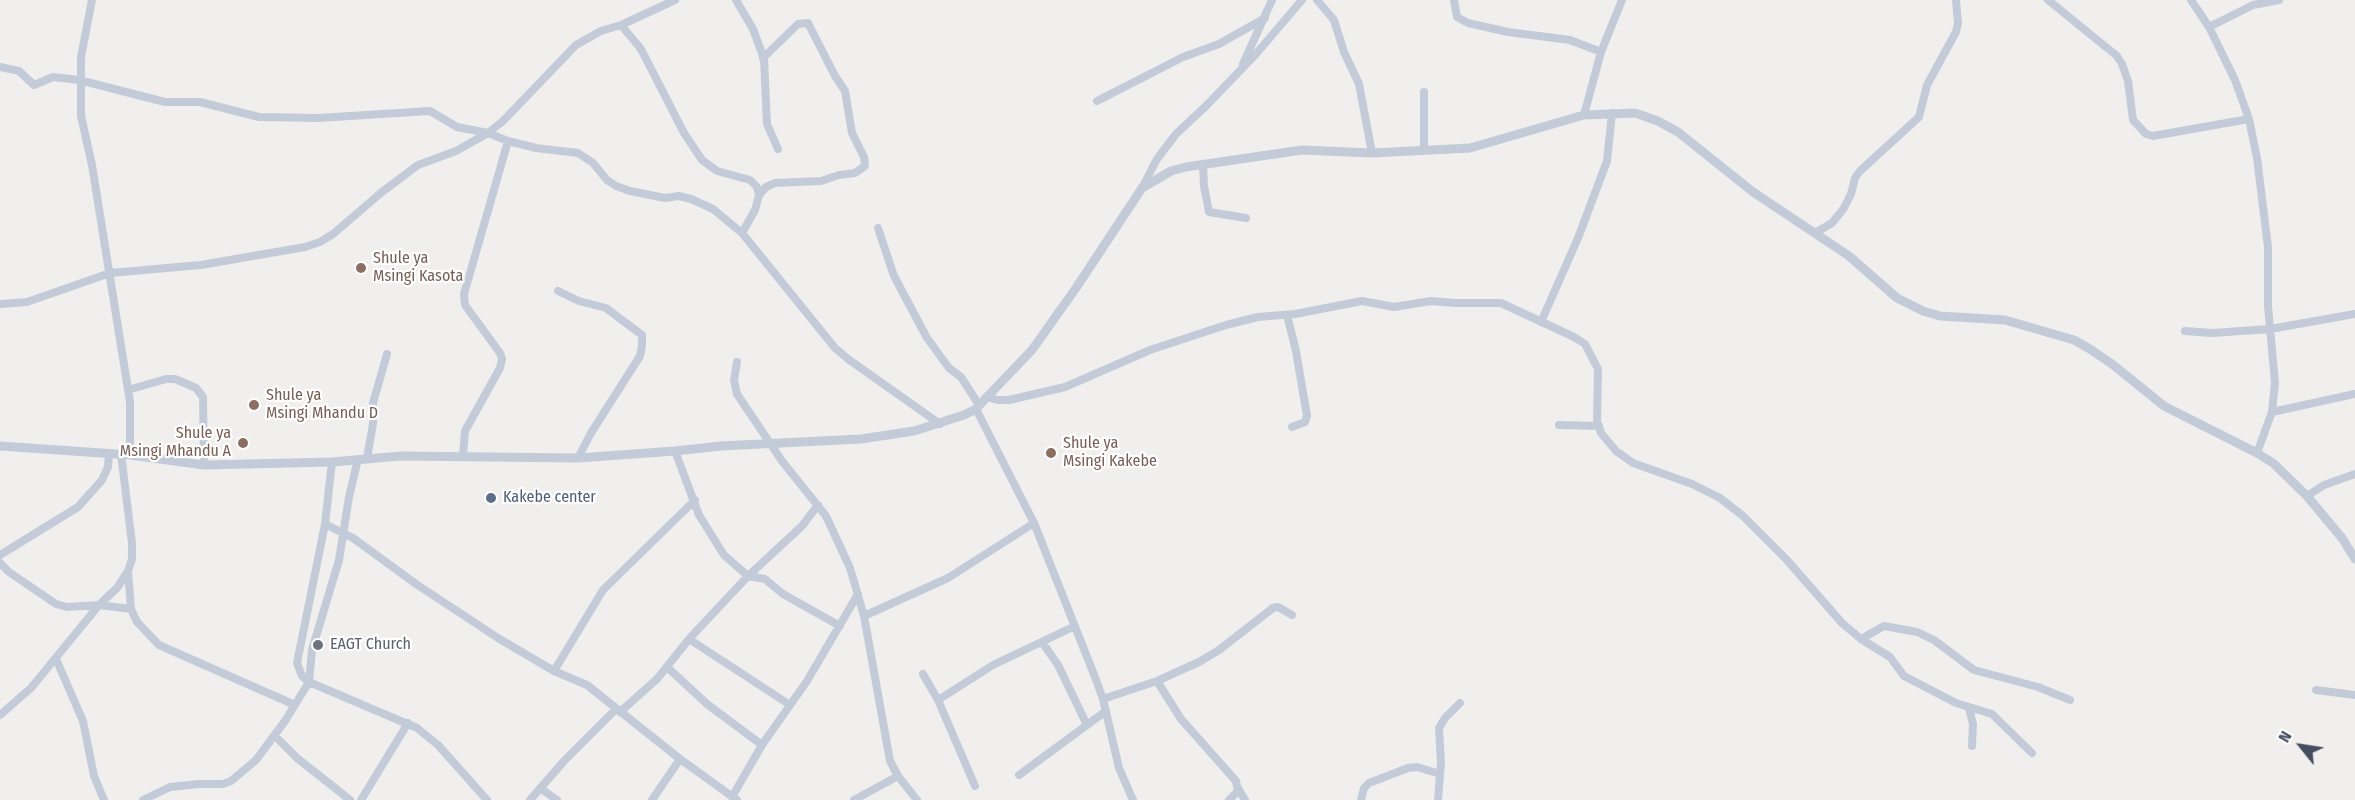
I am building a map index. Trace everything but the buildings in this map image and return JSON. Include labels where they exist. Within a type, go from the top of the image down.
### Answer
[{"type":"street","points":[[0,715],[31,688],[99,605],[117,588],[128,571],[132,559],[125,455],[128,390],[92,165],[81,116],[81,57],[92,0]]},
{"type":"street","points":[[0,304],[27,302],[110,273],[201,265],[305,247],[320,242],[418,165],[456,152],[488,133],[537,87],[576,45],[601,31],[621,25],[675,0]]},
{"type":"street","points":[[736,0],[753,29],[763,57],[767,124],[778,149]]},
{"type":"street","points":[[1238,72],[1272,0]]},
{"type":"street","points":[[0,446],[125,455],[204,465],[332,462],[363,458],[463,455],[578,458],[771,443],[861,439],[914,431],[940,424],[977,407],[1032,350],[1077,288],[1142,188],[1157,159],[1176,134],[1238,72],[1302,0]]},
{"type":"street","points":[[1317,0],[1334,20],[1344,52],[1359,84],[1371,153]]},
{"type":"street","points":[[1454,0],[1457,17],[1468,23],[1508,32],[1570,40],[1601,52]]},
{"type":"street","points":[[1584,115],[1601,52],[1622,0]]},
{"type":"street","points":[[1815,233],[1832,223],[1845,207],[1855,178],[1860,171],[1919,117],[1927,85],[1958,27],[1956,0]]},
{"type":"street","points":[[2048,0],[2117,56],[2128,81],[2133,120],[2146,134],[2153,136],[2250,118]]},
{"type":"street","points":[[2191,0],[2209,27],[2231,70],[2250,118],[2257,158],[2268,247],[2270,329],[2276,383],[2272,412],[2257,453]]},
{"type":"street","points":[[2209,27],[2253,5],[2279,0]]},
{"type":"street","points":[[1097,101],[1183,57],[1219,44],[1265,18]]},
{"type":"street","points":[[742,233],[759,195],[766,187],[775,183],[821,181],[855,173],[865,166],[864,157],[852,133],[845,91],[808,23],[798,24],[763,57]]},
{"type":"street","points":[[621,25],[640,49],[687,139],[702,160],[717,171],[750,180],[757,187],[759,195]]},
{"type":"street","points":[[0,67],[19,71],[34,85],[53,77],[80,80],[165,102],[200,102],[259,117],[318,118],[430,111],[451,125],[488,133],[536,148],[578,153],[593,164],[607,180],[630,191],[665,198],[679,196],[701,202],[730,221],[835,348],[940,424]]},
{"type":"street","points":[[1424,92],[1424,149]]},
{"type":"street","points":[[1541,322],[1578,238],[1607,162],[1612,113]]},
{"type":"street","points":[[1142,188],[1171,171],[1203,165],[1302,150],[1371,153],[1482,146],[1584,115],[1635,113],[1658,121],[1678,132],[1753,192],[1849,256],[1897,297],[1923,311],[1940,316],[2005,320],[2074,340],[2112,364],[2164,406],[2257,453],[2273,464],[2307,496],[2342,538],[2355,558]]},
{"type":"street","points":[[463,455],[465,431],[500,368],[502,359],[465,305],[464,294],[508,141]]},
{"type":"street","points":[[1203,165],[1203,186],[1209,212],[1246,218]]},
{"type":"street","points":[[878,228],[894,276],[927,338],[949,368],[961,377],[1034,523],[1102,699],[1119,768],[1133,800]]},
{"type":"street","points":[[558,291],[579,301],[606,308],[642,335],[640,356],[591,433],[578,458]]},
{"type":"street","points":[[987,397],[1009,400],[1065,387],[1150,350],[1258,317],[1329,309],[1358,301],[1394,307],[1431,301],[1493,302],[1510,306],[1586,344],[1598,369],[1596,410],[1599,426],[1604,437],[1623,457],[1707,490],[1743,516],[1786,559],[1842,623],[1861,639],[1890,657],[1909,679],[1956,703],[1987,712],[1997,718],[2032,753]]},
{"type":"street","points":[[2185,332],[2212,333],[2270,329],[2355,314]]},
{"type":"street","points":[[1287,315],[1296,351],[1307,416],[1305,422],[1292,427]]},
{"type":"street","points":[[143,800],[170,787],[223,784],[231,781],[256,760],[275,736],[309,682],[312,650],[330,593],[349,497],[373,424],[374,403],[387,354]]},
{"type":"street","points":[[738,362],[734,380],[737,394],[782,461],[826,516],[850,568],[864,616],[890,761],[898,776],[917,800]]},
{"type":"street","points":[[128,390],[166,379],[175,379],[196,388],[202,397],[204,465]]},
{"type":"street","points":[[2272,412],[2355,394]]},
{"type":"street","points":[[1559,424],[1599,426]]},
{"type":"street","points":[[675,451],[699,515],[724,555],[748,576],[765,579],[783,594],[840,626]]},
{"type":"street","points":[[0,555],[78,507],[102,480],[108,467],[109,454]]},
{"type":"street","points":[[332,462],[325,524],[297,663],[302,676],[309,682],[408,723],[433,741],[487,800]]},
{"type":"street","points":[[2307,496],[2324,485],[2355,474]]},
{"type":"street","points":[[554,671],[603,590],[695,500]]},
{"type":"street","points":[[530,800],[565,760],[618,710],[649,687],[689,639],[748,576],[802,526],[818,505]]},
{"type":"street","points":[[864,616],[948,578],[1034,523]]},
{"type":"street","points":[[325,524],[343,533],[466,618],[554,671],[587,685],[680,759],[735,799],[762,745],[807,681],[858,594]]},
{"type":"street","points":[[0,564],[56,604],[68,607],[99,605],[130,609]]},
{"type":"street","points":[[128,571],[130,609],[137,622],[159,645],[295,705]]},
{"type":"street","points":[[1102,699],[1157,681],[1199,662],[1219,650],[1273,608],[1278,607],[1292,615]]},
{"type":"street","points":[[938,700],[993,665],[1075,626]]},
{"type":"street","points":[[1861,639],[1884,627],[1917,632],[1934,640],[1971,669],[2038,687],[2070,700]]},
{"type":"street","points":[[689,639],[790,705]]},
{"type":"street","points":[[1042,642],[1058,665],[1087,725]]},
{"type":"street","points":[[56,659],[83,721],[94,776],[104,800]]},
{"type":"street","points":[[667,667],[707,704],[762,745]]},
{"type":"street","points":[[923,674],[938,700],[975,786]]},
{"type":"street","points":[[1157,681],[1181,719],[1236,781],[1245,800]]},
{"type":"street","points":[[2316,690],[2355,694]]},
{"type":"street","points":[[1437,800],[1440,774],[1439,728],[1445,718],[1460,703]]},
{"type":"street","points":[[1969,708],[1973,724],[1972,746]]},
{"type":"street","points":[[1019,775],[1106,711]]},
{"type":"street","points":[[361,800],[408,723]]},
{"type":"street","points":[[275,736],[297,758],[350,800]]},
{"type":"street","points":[[652,800],[680,759]]},
{"type":"street","points":[[1361,800],[1364,788],[1369,783],[1408,768],[1418,767],[1440,774]]},
{"type":"street","points":[[854,800],[898,776]]},
{"type":"street","points":[[540,788],[557,800]]},
{"type":"street","points":[[1229,800],[1235,796],[1238,788]]},
{"type":"place","name":"Shule ya Msingi Kasota","points":[[361,268]]},
{"type":"place","name":"Shule ya Msingi Mhandu D","points":[[254,405]]},
{"type":"place","name":"Shule ya Msingi Mhandu A","points":[[243,443]]},
{"type":"place","name":"Shule ya Msingi Kakebe","points":[[1051,453]]},
{"type":"place","name":"Kakebe center","points":[[491,498]]},
{"type":"place","name":"EAGT Church","points":[[318,645]]}]
